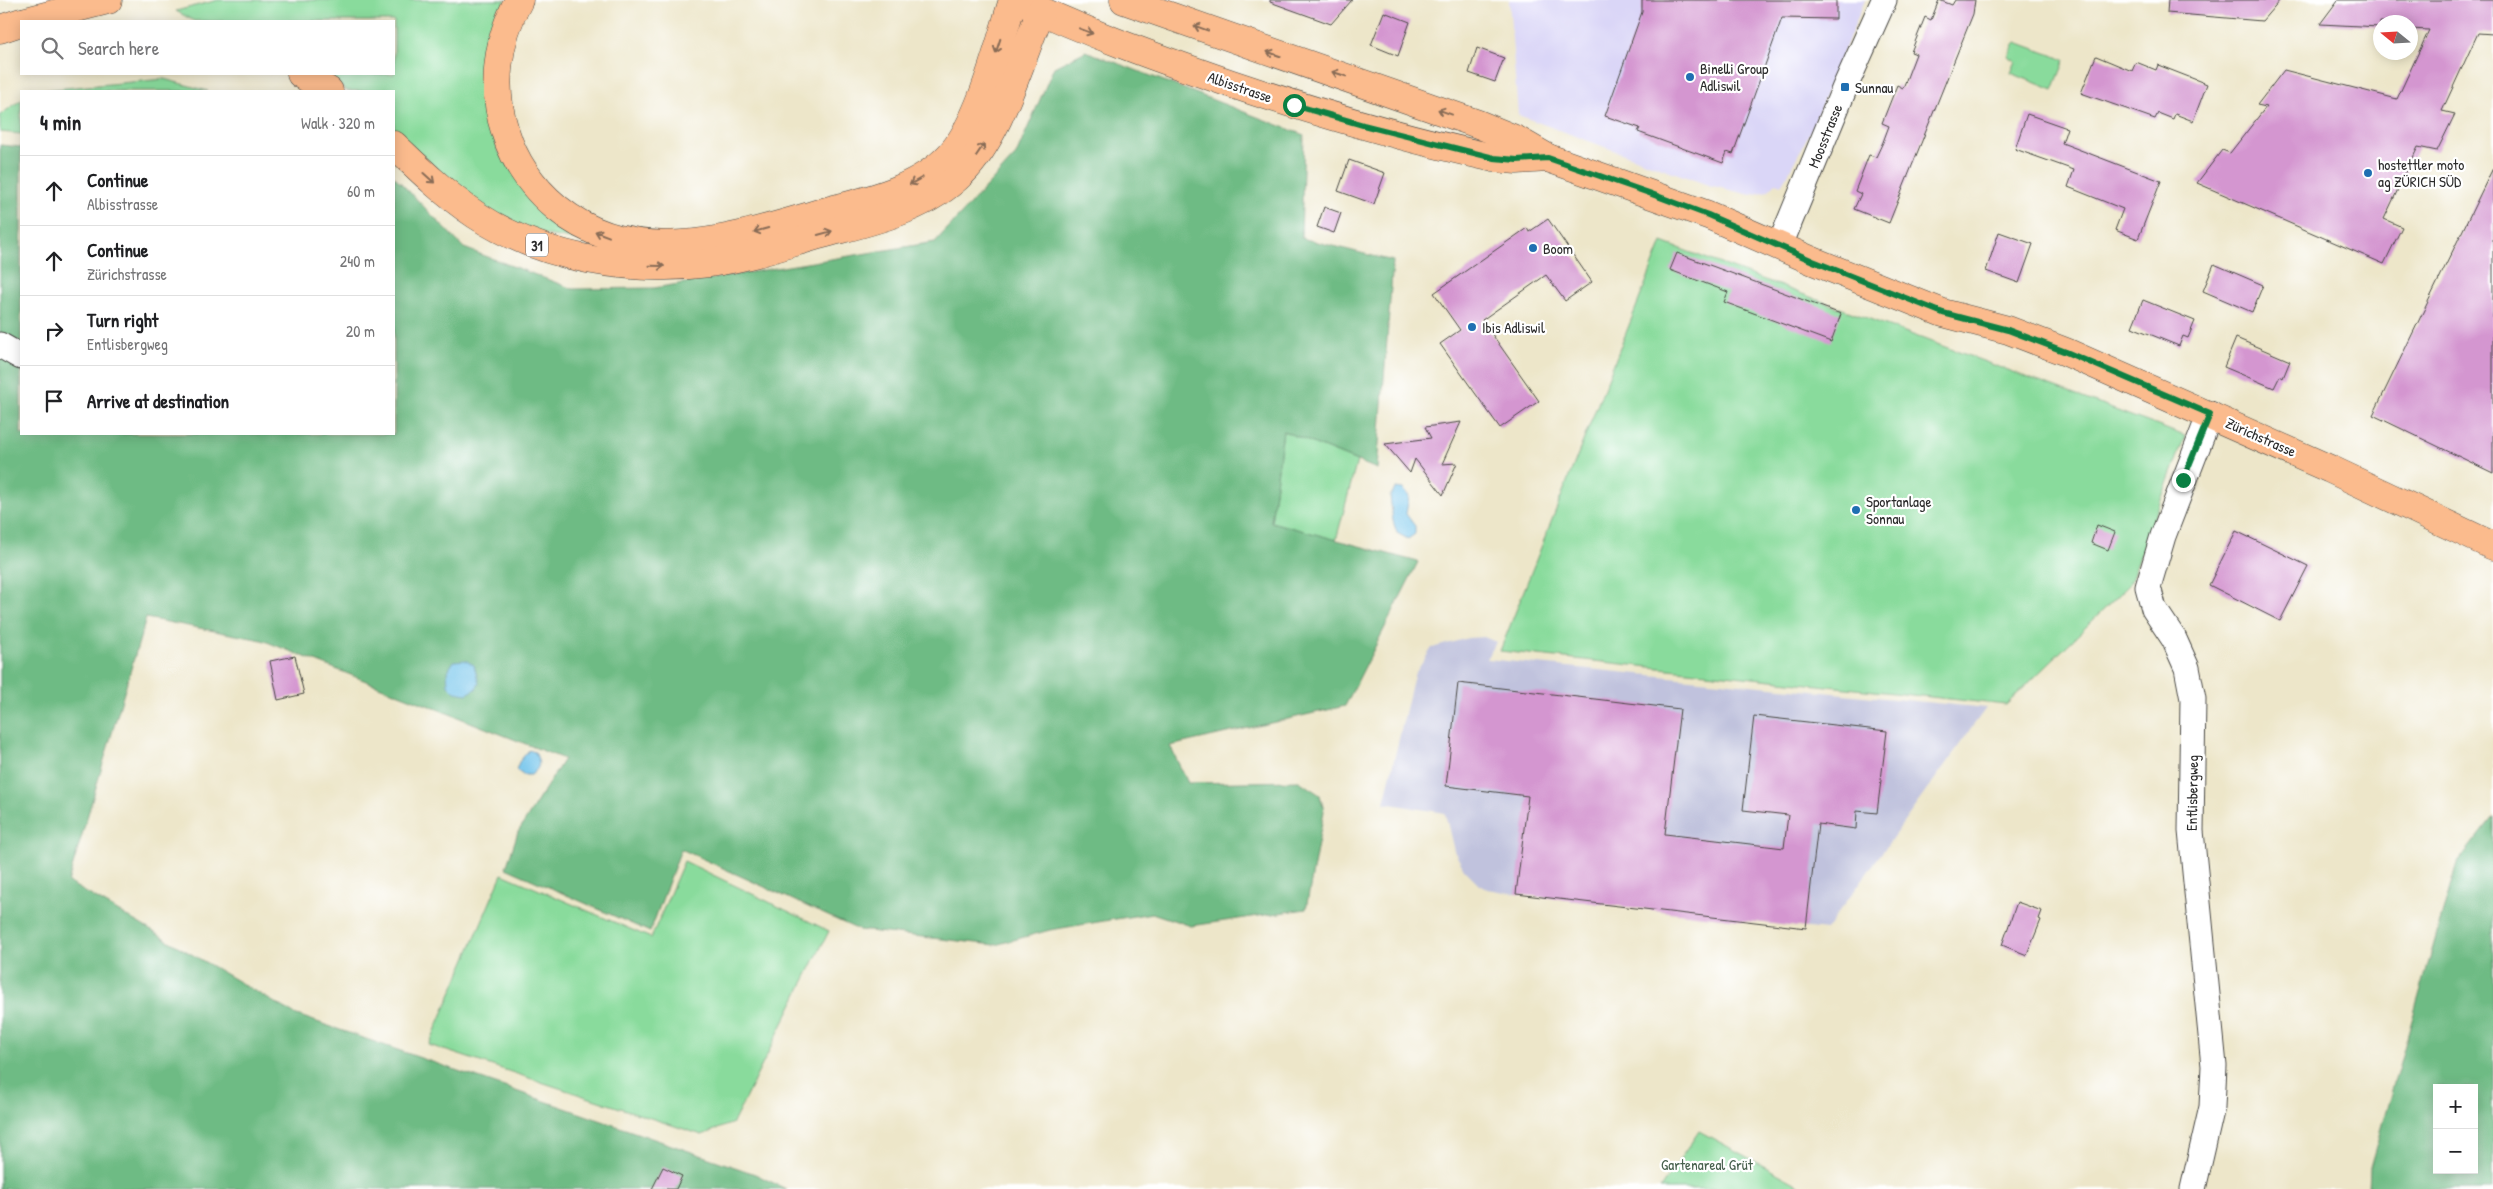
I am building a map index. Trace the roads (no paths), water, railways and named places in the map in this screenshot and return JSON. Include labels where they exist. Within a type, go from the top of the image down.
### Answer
[{"type":"main road","points":[[30,20],[108,0]]},
{"type":"main road","points":[[519,0],[501,46],[497,80],[504,127],[520,164],[544,196],[574,221],[617,240],[667,246],[718,240],[773,227],[892,192],[932,171],[955,149],[968,128],[1013,0]]},
{"type":"main road","name":"Zürichstrasse","points":[[1124,0],[1478,124],[1517,140],[1548,158],[1708,215],[1813,261],[1943,313],[2008,330],[2066,352],[2210,414],[2493,546]]},
{"type":"main road","name":"Albisstrasse","points":[[1034,4],[1082,29],[1169,62],[1294,105],[1469,153]]},
{"type":"main road","name":"31","points":[[395,145],[428,178],[464,206],[501,229],[536,244],[572,256],[608,262],[662,266],[710,263],[883,217],[915,205],[952,182],[970,165],[993,129],[1034,4]]},
{"type":"main road","points":[[0,28],[20,22]]},
{"type":"main road","points":[[0,40],[20,38]]},
{"type":"main road","points":[[303,75],[327,90]]},
{"type":"main road","name":"Zürichstrasse","points":[[1469,153],[1517,160],[1548,158]]},
{"type":"street","name":"Moosstrasse","points":[[1780,246],[1884,0]]},
{"type":"street","points":[[0,345],[20,356]]},
{"type":"street","name":"Entlisbergweg","points":[[2193,1189],[2212,1107],[2214,1066],[2190,831],[2193,699],[2187,668],[2174,640],[2154,609],[2148,587],[2166,526],[2210,414]]},
{"type":"water","points":[[1396,488],[1403,489],[1409,496],[1406,514],[1415,526],[1415,534],[1408,539],[1397,533],[1393,521],[1390,496]]},
{"type":"water","points":[[465,660],[474,665],[479,683],[476,689],[467,694],[455,692],[448,685],[447,672],[454,661]]},
{"type":"water","points":[[529,750],[535,752],[539,765],[537,770],[531,775],[523,775],[516,770],[519,762]]},
{"type":"place","name":"Binelli Group Adliswil","points":[[1690,77]]},
{"type":"place","name":"Sunnau","points":[[1845,87]]},
{"type":"place","name":"hostettler moto ag ZÜRICH SÜD","points":[[2368,173]]},
{"type":"place","name":"Boom","points":[[1533,248]]},
{"type":"place","name":"Ibis Adliswil","points":[[1472,327]]},
{"type":"place","name":"Sportanlage Sonnau","points":[[1856,510]]},
{"type":"park label","name":"Gartenareal Grüt","points":[[1707,1164]]}]
